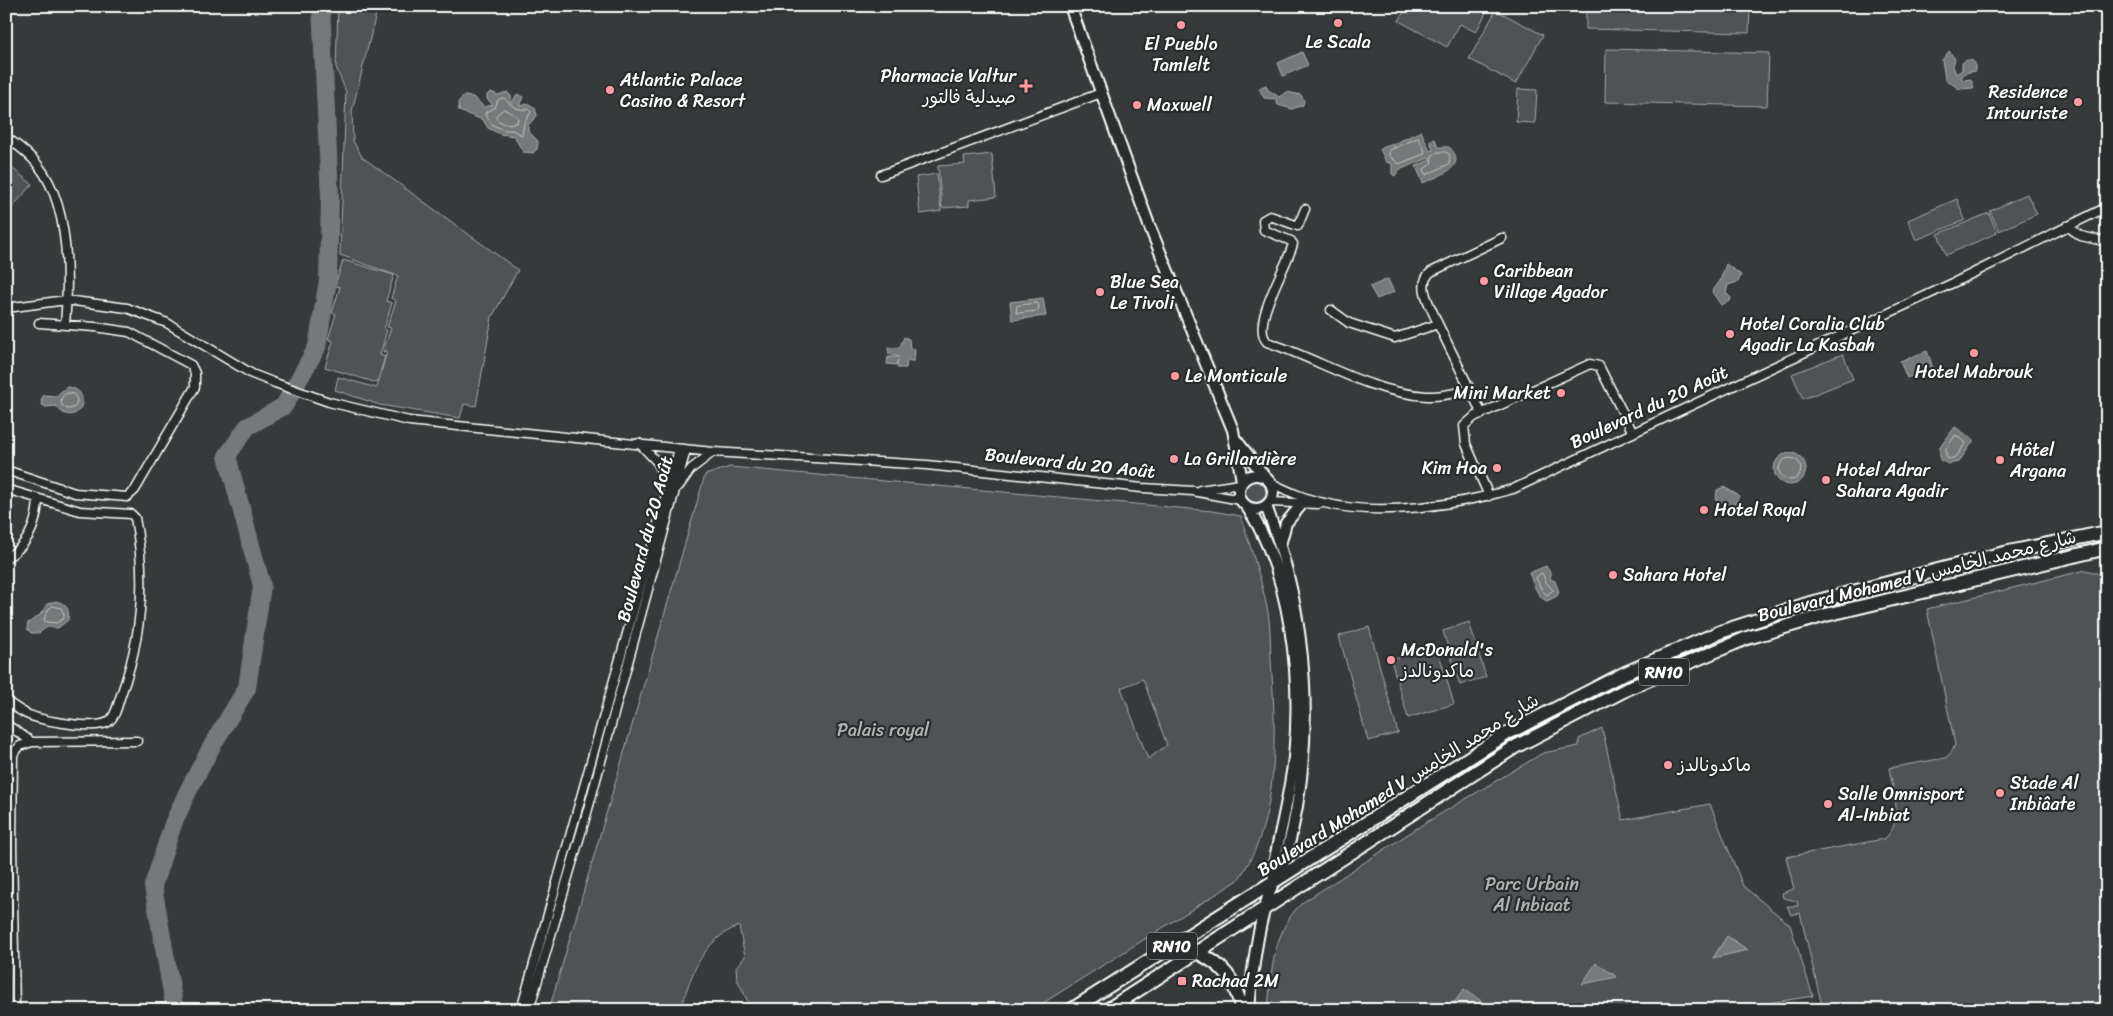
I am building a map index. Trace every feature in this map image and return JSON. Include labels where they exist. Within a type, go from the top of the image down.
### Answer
[{"type":"main road","name":"Boulevard Mohamed V شارع محمد الخامس","points":[[1071,1010],[1508,733],[1624,673],[1720,632],[1810,603],[1987,557],[2107,532]]},
{"type":"main road","name":"Boulevard Mohamed V شارع محمد الخامس","points":[[1107,1010],[1195,951],[1515,747],[1580,712],[1672,669],[1747,638],[1863,604],[2107,548]]},
{"type":"main road","points":[[1195,951],[1224,969],[1234,983],[1242,1010]]},
{"type":"street","name":"Boulevard du 20 Août","points":[[1070,6],[1152,234],[1234,436],[1251,462],[1268,480],[1302,497],[1325,503]]},
{"type":"street","points":[[881,175],[1101,93]]},
{"type":"street","points":[[6,137],[38,165],[53,189],[63,233],[68,278],[65,325]]},
{"type":"street","name":"Boulevard du 20 Août","points":[[1268,504],[1325,503],[1388,509],[1445,505],[1513,489],[1955,282],[2107,207]]},
{"type":"street","points":[[1305,209],[1298,226],[1270,216],[1262,220],[1264,230],[1291,241],[1293,244],[1261,324],[1263,338],[1267,342],[1368,384],[1391,390],[1428,396],[1470,390]]},
{"type":"street","points":[[2067,226],[2081,236],[2107,242]]},
{"type":"street","points":[[1482,414],[1438,324],[1422,285],[1424,277],[1431,272],[1502,238]]},
{"type":"street","points":[[6,308],[66,300],[111,304],[152,316],[252,374],[329,402],[378,415],[426,423],[639,443],[683,449]]},
{"type":"street","points":[[1331,310],[1349,323],[1394,338],[1438,324]]},
{"type":"street","points":[[6,470],[75,493],[127,497],[135,490],[195,386],[196,377],[191,365],[129,332],[39,324]]},
{"type":"street","points":[[1489,496],[1466,444],[1463,432],[1468,421],[1590,364],[1596,364],[1603,372],[1633,432]]},
{"type":"street","name":"Boulevard du 20 Août","points":[[1193,491],[1241,483],[1234,436]]},
{"type":"street","points":[[639,443],[658,463],[671,491],[691,469],[713,452]]},
{"type":"street","name":"Boulevard du 20 Août","points":[[521,1010],[683,449],[927,465],[1142,488],[1193,491],[1244,504]]},
{"type":"street","points":[[1249,1010],[1263,908],[1287,855],[1302,762],[1305,710],[1300,633],[1290,581],[1268,504],[1273,492],[1268,480],[1253,475],[1241,483],[1238,492],[1259,526],[1276,572],[1289,628],[1296,680],[1294,757],[1273,868],[1274,882]]},
{"type":"street","points":[[6,489],[80,511],[128,514],[135,518],[141,562],[139,632],[133,662],[114,715],[106,723],[67,724],[35,718],[6,701]]},
{"type":"street","name":"Boulevard du 20 Août","points":[[529,1010],[588,809],[671,491]]},
{"type":"street","points":[[6,558],[18,551],[29,537],[37,518],[38,499]]},
{"type":"street","points":[[1244,504],[1256,510],[1268,504]]},
{"type":"street","points":[[1280,546],[1286,523],[1302,504]]},
{"type":"street","points":[[6,724],[32,742]]},
{"type":"street","points":[[15,1010],[10,934],[12,758],[20,746],[32,742],[137,741]]},
{"type":"green space","points":[[338,6],[378,6],[352,111],[353,141],[362,157],[518,270],[492,317],[476,406],[464,404],[460,418],[380,405],[335,390],[338,377],[377,388],[387,351],[383,352],[391,328],[387,327],[396,301],[391,298],[398,276],[340,255],[346,92],[336,67]]},
{"type":"green space","points":[[1407,6],[1428,6],[1434,10],[1436,6],[1473,6],[1486,13],[1476,32],[1460,24],[1447,47],[1399,21]]},
{"type":"green space","points":[[1586,6],[1750,6],[1749,33],[1586,29]]},
{"type":"green space","points":[[1496,10],[1543,35],[1516,84],[1469,59]]},
{"type":"green space","points":[[1606,49],[1769,53],[1767,106],[1605,102]]},
{"type":"green space","points":[[1518,89],[1537,90],[1535,123],[1516,122]]},
{"type":"green space","points":[[992,154],[996,197],[969,200],[969,206],[942,208],[938,166],[965,164],[964,157]]},
{"type":"green space","points":[[8,165],[32,184],[6,215],[6,167]]},
{"type":"green space","points":[[937,174],[941,211],[920,214],[916,177]]},
{"type":"green space","points":[[2027,194],[2037,214],[1999,231],[1990,211]]},
{"type":"green space","points":[[1957,199],[1965,220],[1916,240],[1908,220]]},
{"type":"green space","points":[[1989,213],[1997,233],[1946,255],[1938,234]]},
{"type":"green space","points":[[343,260],[394,275],[386,301],[392,303],[384,329],[387,330],[380,355],[385,357],[377,383],[325,367],[333,341],[328,339],[336,314],[332,313],[340,287],[335,286]]},
{"type":"green space","points":[[1843,354],[1853,379],[1803,399],[1792,374]]},
{"type":"green space","name":"Palais royal","points":[[730,467],[1212,511],[1241,516],[1259,573],[1268,614],[1273,688],[1274,746],[1268,804],[1262,832],[1251,858],[1237,881],[1032,1010],[752,1010],[737,979],[736,967],[745,957],[739,926],[727,932],[707,949],[694,971],[681,1010],[549,1010],[705,475]],"holes":[[[1143,679],[1167,745],[1148,759],[1121,688]]]},
{"type":"green space","points":[[1255,481],[1263,484],[1266,492],[1263,500],[1255,503],[1247,500],[1244,492],[1247,484]]},
{"type":"green space","name":"Stade Al Inbiâate","points":[[2086,570],[2107,576],[2107,1010],[1823,1010],[1800,913],[1791,915],[1787,906],[1798,906],[1797,901],[1783,898],[1782,893],[1794,889],[1786,857],[1884,839],[1890,832],[1896,816],[1895,796],[1889,768],[1945,758],[1951,753],[1955,745],[1927,609]]},
{"type":"green space","points":[[1469,622],[1486,677],[1460,685],[1443,631]]},
{"type":"green space","points":[[1369,627],[1398,733],[1368,741],[1339,636]]},
{"type":"green space","points":[[1437,647],[1454,704],[1408,718],[1391,660]]},
{"type":"green space","name":"Parc Urbain Al Inbiaat","points":[[1602,728],[1623,820],[1710,804],[1743,886],[1790,925],[1813,996],[1724,1010],[1268,1010],[1272,967],[1279,939],[1292,914],[1302,903],[1422,825],[1543,753],[1579,746],[1579,739]]},
{"type":"water","points":[[1949,51],[1955,59],[1953,66],[1956,74],[1962,70],[1962,63],[1965,61],[1970,60],[1975,63],[1975,71],[1965,73],[1961,78],[1964,80],[1971,79],[1974,88],[1959,89],[1945,79],[1942,60]]},
{"type":"water","points":[[1302,52],[1308,65],[1283,76],[1278,63]]},
{"type":"water","points":[[1266,85],[1267,89],[1279,97],[1287,92],[1301,95],[1304,100],[1303,105],[1292,109],[1278,105],[1276,99],[1264,98],[1259,88]]},
{"type":"water","points":[[491,92],[498,95],[507,92],[511,96],[512,103],[517,94],[523,97],[519,106],[529,104],[535,108],[537,116],[528,125],[528,131],[538,141],[537,149],[533,153],[523,152],[514,136],[500,134],[488,128],[483,120],[459,111],[458,102],[464,96],[473,97],[484,107],[493,105],[487,99],[487,95]]},
{"type":"water","points":[[1421,131],[1430,151],[1433,150],[1430,141],[1435,139],[1438,147],[1449,147],[1455,154],[1456,160],[1450,170],[1423,183],[1416,166],[1430,160],[1429,158],[1399,170],[1395,176],[1392,174],[1392,164],[1386,162],[1380,149],[1392,144],[1394,148],[1394,144]]},
{"type":"water","points":[[1726,264],[1741,275],[1738,282],[1728,285],[1726,293],[1731,298],[1730,301],[1721,305],[1712,292],[1720,281]]},
{"type":"water","points":[[1388,279],[1394,292],[1377,299],[1370,287]]},
{"type":"water","points":[[1043,298],[1046,316],[1012,320],[1010,302]]},
{"type":"water","points":[[904,337],[909,339],[910,348],[915,349],[914,361],[907,361],[906,368],[897,368],[898,360],[896,365],[887,364],[888,357],[899,357],[889,354],[888,348],[900,347]]},
{"type":"water","points":[[1927,351],[1933,368],[1907,378],[1900,361]]},
{"type":"water","points":[[67,387],[76,389],[81,395],[81,407],[77,412],[71,415],[64,413],[56,406],[46,407],[42,405],[41,400],[44,395],[56,396]]},
{"type":"water","points":[[1955,427],[1974,440],[1959,462],[1948,464],[1940,460],[1940,447]]},
{"type":"water","points":[[1790,453],[1802,457],[1806,469],[1802,481],[1790,485],[1778,481],[1774,469],[1778,457]]},
{"type":"water","points":[[1724,487],[1739,496],[1733,508],[1716,501],[1717,490]]},
{"type":"water","points":[[1546,566],[1551,574],[1550,579],[1555,581],[1559,592],[1557,596],[1547,601],[1538,593],[1529,573]]},
{"type":"water","points":[[56,601],[67,608],[69,613],[68,620],[58,628],[47,627],[39,633],[31,633],[27,629],[28,623],[40,615],[47,604]]},
{"type":"water","points":[[1727,936],[1748,950],[1713,958]]},
{"type":"water","points":[[1596,963],[1617,977],[1582,984]]},
{"type":"water","points":[[1464,989],[1484,1003],[1449,1010]]},
{"type":"waterway","points":[[175,1010],[153,886],[173,824],[188,791],[213,744],[247,688],[262,586],[227,456],[247,427],[284,406],[317,347],[328,280],[330,197],[321,6]]},
{"type":"place","name":"Le Scala","points":[[1338,23]]},
{"type":"place","name":"El Pueblo Tamlelt","points":[[1181,25]]},
{"type":"place","name":"Pharmacie Valtur صيدلية فالتور","points":[[1026,86]]},
{"type":"place","name":"Atlantic Palace Casino & Resort","points":[[610,90]]},
{"type":"place","name":"Residence Intouriste","points":[[2078,102]]},
{"type":"place","name":"Maxwell","points":[[1137,105]]},
{"type":"place","name":"Caribbean Village Agador","points":[[1484,281]]},
{"type":"place","name":"Blue Sea Le Tivoli","points":[[1100,292]]},
{"type":"place","name":"Hotel Coralia Club Agadir La Kasbah","points":[[1730,334]]},
{"type":"place","name":"Hotel Mabrouk","points":[[1974,353]]},
{"type":"place","name":"Le Monticule","points":[[1175,376]]},
{"type":"place","name":"Mini Market","points":[[1561,393]]},
{"type":"place","name":"La Grillardière","points":[[1174,459]]},
{"type":"place","name":"Hôtel Argana","points":[[2000,460]]},
{"type":"place","name":"Kim Hoa","points":[[1497,468]]},
{"type":"place","name":"Hotel Adrar Sahara Agadir","points":[[1826,480]]},
{"type":"place","name":"Hotel Royal","points":[[1704,510]]},
{"type":"place","name":"Sahara Hotel","points":[[1613,575]]},
{"type":"place","name":"McDonald's ماكدونالدز","points":[[1391,660]]},
{"type":"place","name":"ماكدونالدز","points":[[1668,765]]},
{"type":"place","name":"Stade Al Inbiâate","points":[[2000,793]]},
{"type":"place","name":"Salle Omnisport Al-Inbiat","points":[[1828,804]]},
{"type":"place","name":"Rachad 2M","points":[[1182,981]]}]
